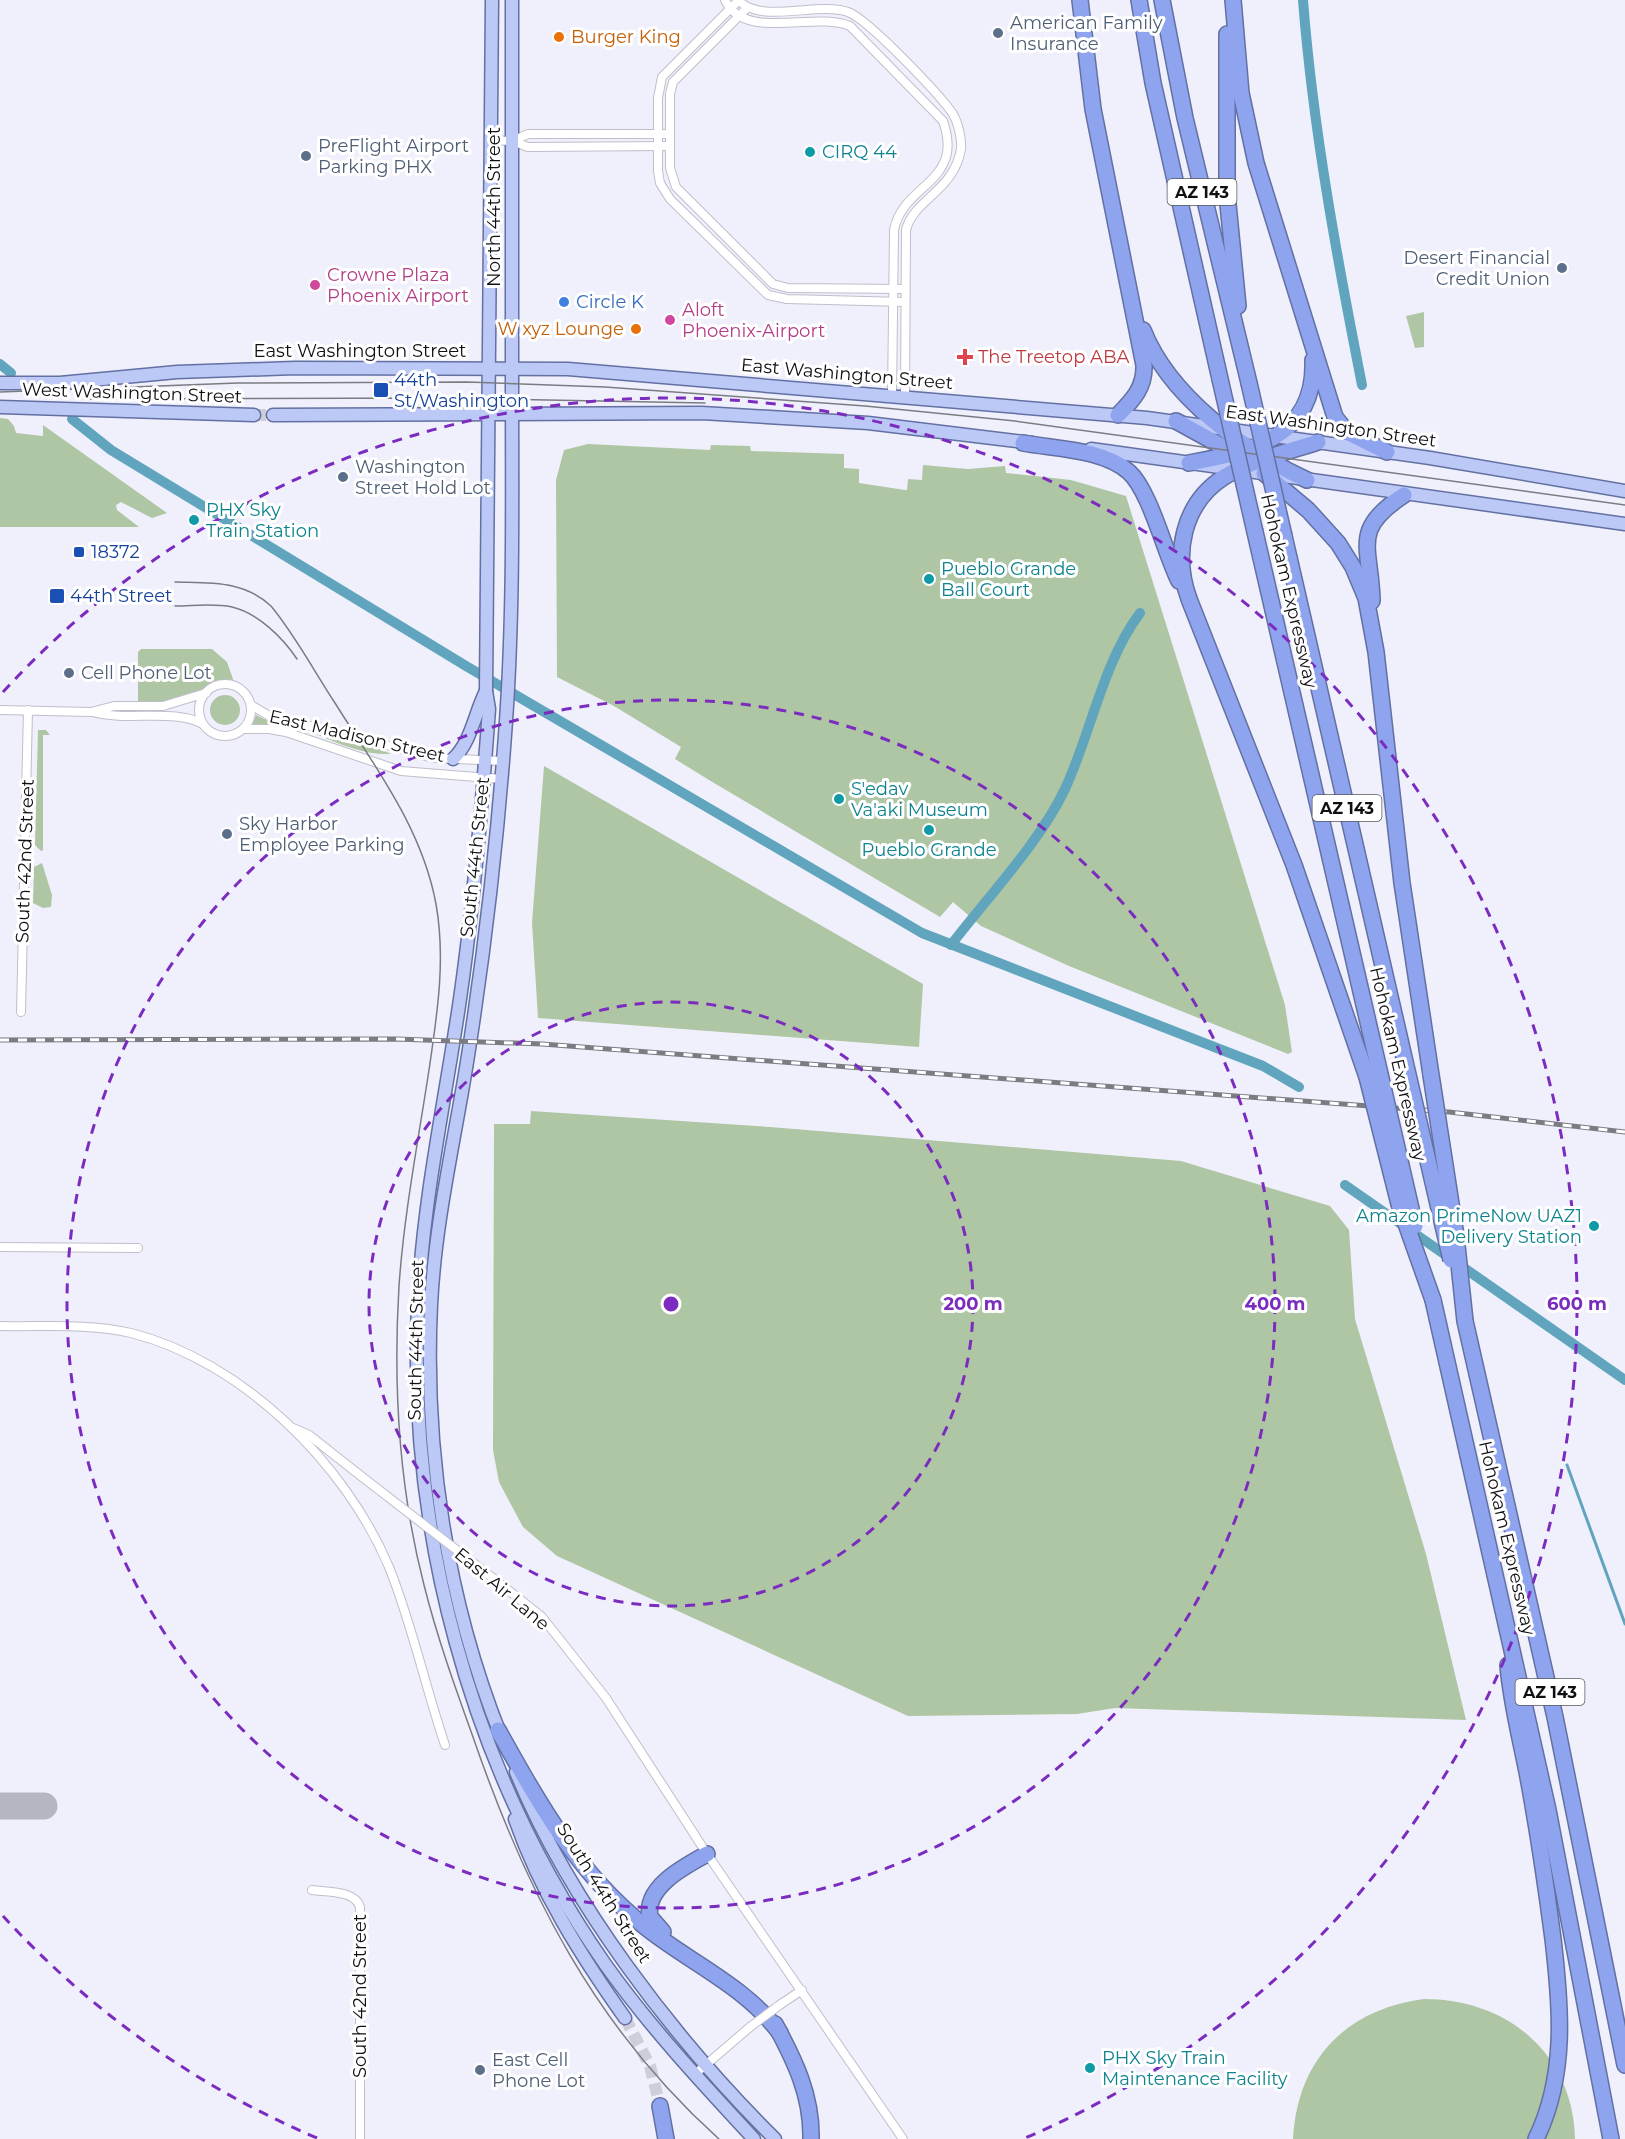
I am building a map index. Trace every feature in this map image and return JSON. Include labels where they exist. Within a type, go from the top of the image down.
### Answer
[{"type":"highway","points":[[1080,0],[1094,109],[1134,308],[1144,377],[1136,396],[1118,415]]},
{"type":"highway","name":"Hohokam Expressway","points":[[1137,0],[1373,1075],[1433,1300],[1502,1600],[1559,1864],[1611,2139]]},
{"type":"highway","name":"Hohokam Expressway","points":[[1162,0],[1185,118],[1249,383],[1556,1717],[1625,2065]]},
{"type":"highway","points":[[1227,0],[1228,213],[1234,280],[1249,383]]},
{"type":"highway","points":[[1233,0],[1241,93],[1252,146],[1311,348],[1337,423],[1356,437],[1387,452]]},
{"type":"highway","points":[[1134,308],[1145,336],[1164,369],[1184,392],[1226,428],[1252,462],[1308,510],[1343,550],[1362,587],[1372,625]]},
{"type":"highway","points":[[1311,348],[1313,367],[1309,391],[1296,418],[1252,462],[1211,488],[1194,508],[1186,525],[1180,558],[1182,576],[1190,600],[1373,1075]]},
{"type":"highway","points":[[1176,421],[1252,462],[1307,480]]},
{"type":"highway","points":[[1023,442],[1095,456],[1127,471],[1141,490],[1170,563],[1190,600]]},
{"type":"highway","points":[[1189,463],[1252,462],[1318,442]]},
{"type":"highway","points":[[1404,495],[1376,516],[1367,534],[1372,625],[1398,853],[1456,1236],[1465,1321]]},
{"type":"highway","points":[[1502,1600],[1510,1687],[1540,1849],[1559,2001],[1560,2039],[1557,2076],[1548,2110],[1536,2139]]},
{"type":"highway","points":[[498,1730],[548,1818],[596,1882],[646,1928],[746,1995],[780,2033]]},
{"type":"highway","points":[[707,1854],[662,1886],[650,1905],[652,1922],[764,2004],[802,2080],[809,2107],[811,2139]]},
{"type":"highway","points":[[660,2106],[666,2139]]},
{"type":"main road","name":"North 44th Street","points":[[490,414],[492,0]]},
{"type":"main road","name":"North 44th Street","points":[[512,0],[512,414]]},
{"type":"main road","name":"East Washington Street","points":[[60,382],[188,371],[347,367],[512,368],[651,375],[1176,421],[1387,452],[1625,491]]},
{"type":"main road","name":"West Washington Street","points":[[0,383],[60,382]]},
{"type":"main road","name":"West Washington Street","points":[[5,408],[254,415]]},
{"type":"main road","points":[[273,415],[665,411],[739,414],[868,423],[1189,463]]},
{"type":"main road","name":"South 44th Street","points":[[490,414],[486,691],[489,709],[484,778],[461,993],[426,1219],[419,1287],[417,1359],[419,1430],[426,1499],[439,1577],[461,1661],[489,1744],[524,1824],[605,1964],[694,2075],[754,2139]]},
{"type":"main road","name":"South 44th Street","points":[[512,414],[509,666],[502,779],[482,966],[434,1259],[430,1352],[432,1416],[441,1512],[463,1620],[498,1730],[523,1790],[548,1841],[591,1913],[629,1968],[707,2064],[775,2139]]},
{"type":"main road","points":[[1307,480],[1625,524]]},
{"type":"main road","points":[[453,759],[463,749],[477,708],[486,691]]},
{"type":"main road","points":[[489,1744],[519,1832],[539,1880],[570,1935],[625,2018]]},
{"type":"main road","points":[[658,2139],[660,2106]]},
{"type":"street","points":[[725,0],[730,10],[739,17],[755,22],[834,22],[850,26],[943,121],[949,143],[944,165],[928,185],[905,206],[895,223],[892,301],[898,398]]},
{"type":"street","points":[[898,398],[905,302],[908,224],[951,178],[959,160],[962,143],[954,116],[899,57],[851,13],[837,10],[761,11],[747,8],[738,1],[672,64],[662,77],[658,98],[658,171],[666,194],[768,295],[787,299],[905,302]]},
{"type":"street","points":[[747,8],[673,82],[670,146],[672,177],[676,187],[773,284],[788,288],[904,289]]},
{"type":"street","points":[[512,141],[528,134],[670,134]]},
{"type":"street","points":[[492,140],[512,141],[528,147],[670,146]]},
{"type":"street","points":[[0,710],[91,712],[112,718],[183,716],[223,736],[243,729],[249,722],[251,705],[245,693],[233,686],[219,685],[206,693],[174,704],[114,706],[91,712]]},
{"type":"street","points":[[203,724],[200,708],[206,693]]},
{"type":"street","name":"East Madison Street","points":[[251,705],[276,720],[329,729],[433,758],[503,761]]},
{"type":"street","name":"South 42nd Street","points":[[21,1012],[28,710]]},
{"type":"street","name":"East Madison Street","points":[[243,729],[263,728],[286,732],[401,771],[502,779]]},
{"type":"street","points":[[0,1247],[138,1248]]},
{"type":"street","name":"East Air Lane","points":[[0,1326],[92,1328],[129,1333],[162,1342],[224,1373],[292,1427],[353,1502],[374,1535],[390,1569],[445,1744]]},
{"type":"street","name":"East Air Lane","points":[[292,1427],[309,1435],[542,1617],[606,1698],[707,1854],[903,2139]]},
{"type":"street","name":"South 42nd Street","points":[[312,1890],[352,1896],[359,1904],[360,2139]]},
{"type":"street","points":[[694,2075],[750,2027],[802,1990]]},
{"type":"green space","points":[[1424,312],[1424,347],[1415,348],[1406,316]]},
{"type":"green space","points":[[0,418],[8,419],[16,433],[43,436],[43,425],[167,513],[152,518],[121,502],[116,505],[117,510],[139,527],[0,527]]},
{"type":"green space","name":"S'edav Va'aki Museum","points":[[588,444],[710,450],[711,445],[750,446],[751,451],[844,454],[844,468],[859,469],[859,483],[905,490],[907,490],[908,479],[922,480],[923,465],[968,469],[1005,466],[1006,473],[1071,480],[1126,496],[1285,1005],[1292,1052],[1288,1054],[1069,966],[981,926],[953,902],[940,917],[675,759],[681,747],[614,706],[557,677],[556,480],[564,450]]},
{"type":"green space","points":[[141,649],[212,649],[227,662],[234,682],[215,683],[178,700],[138,703],[138,652]]},
{"type":"green space","points":[[225,695],[236,699],[240,710],[236,721],[225,725],[214,721],[210,710],[214,699]]},
{"type":"green space","points":[[256,715],[271,722],[291,728],[252,726]]},
{"type":"green space","points":[[38,730],[46,730],[50,735],[43,735],[43,850],[41,851],[35,845]]},
{"type":"green space","points":[[310,732],[359,742],[391,754],[362,751]]},
{"type":"green space","points":[[544,766],[923,984],[919,1047],[538,1018],[532,923]]},
{"type":"green space","points":[[42,863],[52,895],[51,907],[43,908],[33,903],[34,867]]},
{"type":"green space","points":[[531,1111],[770,1127],[1181,1161],[1330,1206],[1349,1230],[1355,1319],[1426,1554],[1466,1720],[1115,1708],[1077,1714],[908,1716],[557,1556],[523,1527],[499,1482],[493,1450],[494,1124],[530,1124]]},
{"type":"green space","points":[[1424,1999],[1454,2001],[1482,2009],[1508,2021],[1530,2037],[1548,2057],[1562,2081],[1571,2108],[1575,2139],[1293,2139],[1304,2085],[1316,2063],[1331,2043],[1349,2027],[1371,2014],[1396,2005]]},
{"type":"waterway","points":[[1303,0],[1319,145],[1362,385]]},
{"type":"waterway","points":[[0,364],[11,373]]},
{"type":"waterway","points":[[72,419],[111,450],[466,666],[922,933],[1263,1066],[1299,1087]]},
{"type":"waterway","points":[[951,945],[1012,869],[1054,809],[1074,767],[1116,653],[1140,613]]},
{"type":"waterway","points":[[1345,1185],[1625,1380]]},
{"type":"waterway","points":[[1567,1465],[1625,1624]]},
{"type":"taxiway","points":[[0,1806],[44,1806]]},
{"type":"tunnel","points":[[254,415],[273,415]]},
{"type":"tunnel","points":[[625,2018],[650,2066],[660,2106]]},
{"type":"tram line","points":[[0,392],[238,383],[467,382],[605,387],[865,406],[1015,421],[1625,505]]},
{"type":"tram line","points":[[90,399],[446,398],[705,403]]},
{"type":"tram line","points":[[175,582],[213,583],[238,587],[249,591],[271,606],[296,641],[381,775],[420,850],[436,904],[440,967],[432,1049],[404,1232],[399,1286],[397,1361],[404,1474],[424,1585],[447,1662],[494,1794],[541,1903],[569,1954],[601,2004],[636,2051],[675,2096],[719,2139]]},
{"type":"tram line","points":[[175,606],[218,605],[242,610],[269,627],[297,659]]},
{"type":"railway","points":[[0,1040],[396,1039],[542,1044],[1449,1112],[1625,1132]]},
{"type":"place","name":"American Family Insurance","points":[[998,33]]},
{"type":"place","name":"Burger King","points":[[559,37]]},
{"type":"place","name":"CIRQ 44","points":[[810,152]]},
{"type":"place","name":"PreFlight Airport Parking PHX","points":[[306,156]]},
{"type":"place","name":"Desert Financial Credit Union","points":[[1562,268]]},
{"type":"place","name":"Crowne Plaza Phoenix Airport","points":[[315,285]]},
{"type":"place","name":"Circle K","points":[[564,302]]},
{"type":"place","name":"Aloft Phoenix-Airport","points":[[670,320]]},
{"type":"place","name":"W xyz Lounge","points":[[636,329]]},
{"type":"place","name":"The Treetop ABA","points":[[965,357]]},
{"type":"place","name":"44th St/Washington","points":[[381,390]]},
{"type":"place","name":"Washington Street Hold Lot","points":[[343,477]]},
{"type":"place","name":"PHX Sky Train Station","points":[[194,520]]},
{"type":"place","name":"18372","points":[[79,552]]},
{"type":"place","name":"Pueblo Grande Ball Court","points":[[929,579]]},
{"type":"place","name":"44th Street","points":[[57,596]]},
{"type":"place","name":"Cell Phone Lot","points":[[69,673]]},
{"type":"place","name":"S'edav Va'aki Museum","points":[[839,799]]},
{"type":"place","name":"Pueblo Grande","points":[[929,830]]},
{"type":"place","name":"Sky Harbor Employee Parking","points":[[227,834]]},
{"type":"place","name":"Amazon PrimeNow UAZ1 Delivery Station","points":[[1594,1226]]},
{"type":"place","name":"PHX Sky Train Maintenance Facility","points":[[1090,2068]]},
{"type":"place","name":"East Cell Phone Lot","points":[[480,2070]]}]
